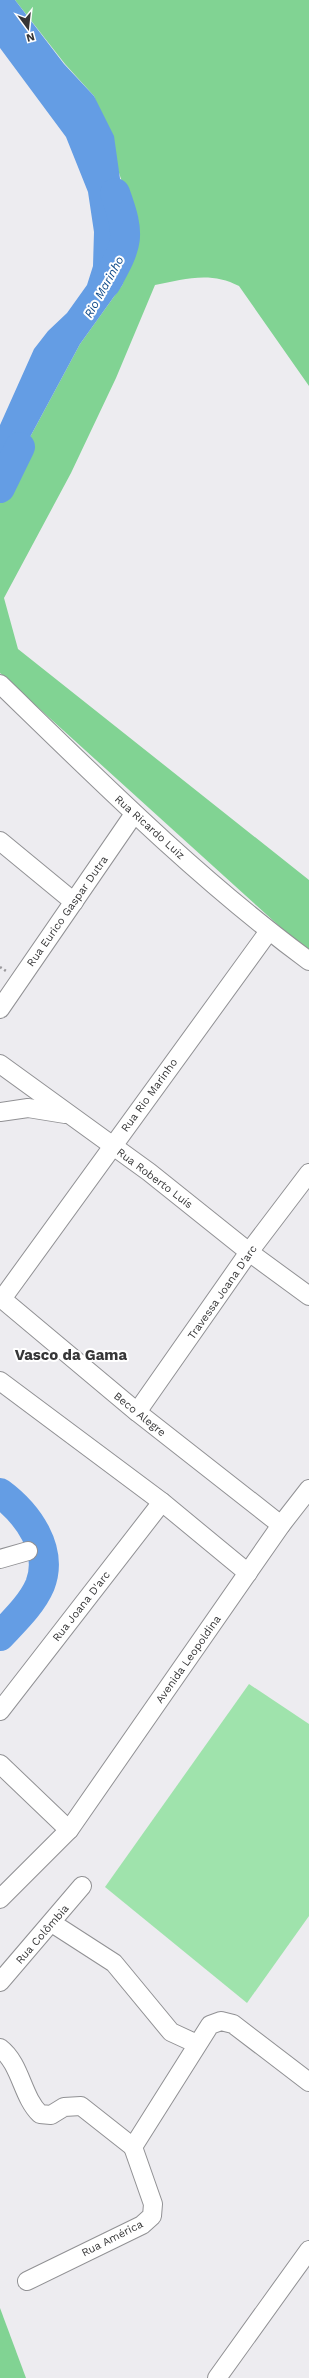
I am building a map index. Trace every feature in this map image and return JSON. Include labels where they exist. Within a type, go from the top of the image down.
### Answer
[{"type":"street","name":"Rua Ricardo Luiz","points":[[0,684],[134,814],[269,931],[309,961]]},
{"type":"street","name":"Rua Eurico Gaspar Dutra","points":[[0,1009],[134,814]]},
{"type":"street","points":[[0,841],[74,902]]},
{"type":"street","name":"Rua Rio Marinho","points":[[2,1299],[112,1145],[269,931]]},
{"type":"street","name":"Rua Roberto Luís","points":[[0,1064],[149,1172],[249,1252],[309,1296]]},
{"type":"street","points":[[0,1112],[28,1108],[70,1115]]},
{"type":"street","name":"Travessa Joana D'arc","points":[[137,1412],[249,1252],[309,1173]]},
{"type":"street","name":"Beco Alegre","points":[[2,1299],[137,1412],[281,1525]]},
{"type":"street","points":[[0,1381],[162,1502],[248,1573]]},
{"type":"street","name":"Avenida Leopoldina","points":[[0,1899],[69,1830],[281,1525],[309,1488]]},
{"type":"street","name":"Rua Joana D'arc","points":[[0,1710],[162,1502]]},
{"type":"street","points":[[0,1559],[28,1551]]},
{"type":"street","points":[[0,1764],[69,1830]]},
{"type":"street","name":"Rua Colômbia","points":[[0,1982],[52,1923],[82,1886]]},
{"type":"street","points":[[52,1923],[114,1963],[171,2032],[197,2044]]},
{"type":"street","points":[[0,2048],[20,2075],[33,2107],[40,2114],[51,2114],[64,2107],[81,2106],[133,2147],[210,2025],[221,2021],[233,2024],[309,2082]]},
{"type":"street","name":"Rua América","points":[[27,2281],[142,2225],[152,2216],[153,2204],[133,2147]]},
{"type":"street","points":[[217,2378],[309,2250]]},
{"type":"green space","points":[[15,0],[309,0],[309,386],[239,286],[229,281],[208,278],[187,279],[155,285],[116,378],[71,473],[4,598],[18,649],[309,880],[309,953],[0,673],[0,488],[22,452],[80,344],[123,284],[126,221],[122,182],[94,96],[65,64]]},
{"type":"green space","points":[[249,1684],[309,1724],[309,1916],[247,2003],[105,1887]]},
{"type":"green space","points":[[0,2308],[26,2378],[0,2378]]},
{"type":"water","points":[[0,0],[15,0],[64,64],[94,96],[114,136],[126,221],[123,284],[80,344],[22,452],[2,484],[0,484],[0,425],[34,349],[48,331],[67,313],[87,285],[93,266],[94,232],[88,192],[66,137],[0,48]]},
{"type":"waterway","name":"Rio Marinho","points":[[106,283],[123,249],[125,240],[123,220],[115,193]]},
{"type":"waterway","name":"Rio Marinho","points":[[0,488],[20,447]]},
{"type":"waterway","name":"Rio Marinho","points":[[0,1493],[10,1501],[28,1521],[41,1545],[43,1558],[43,1572],[37,1592],[22,1612],[0,1636]]},
{"type":"district","name":"Vasco da Gama","points":[[71,1355]]}]
